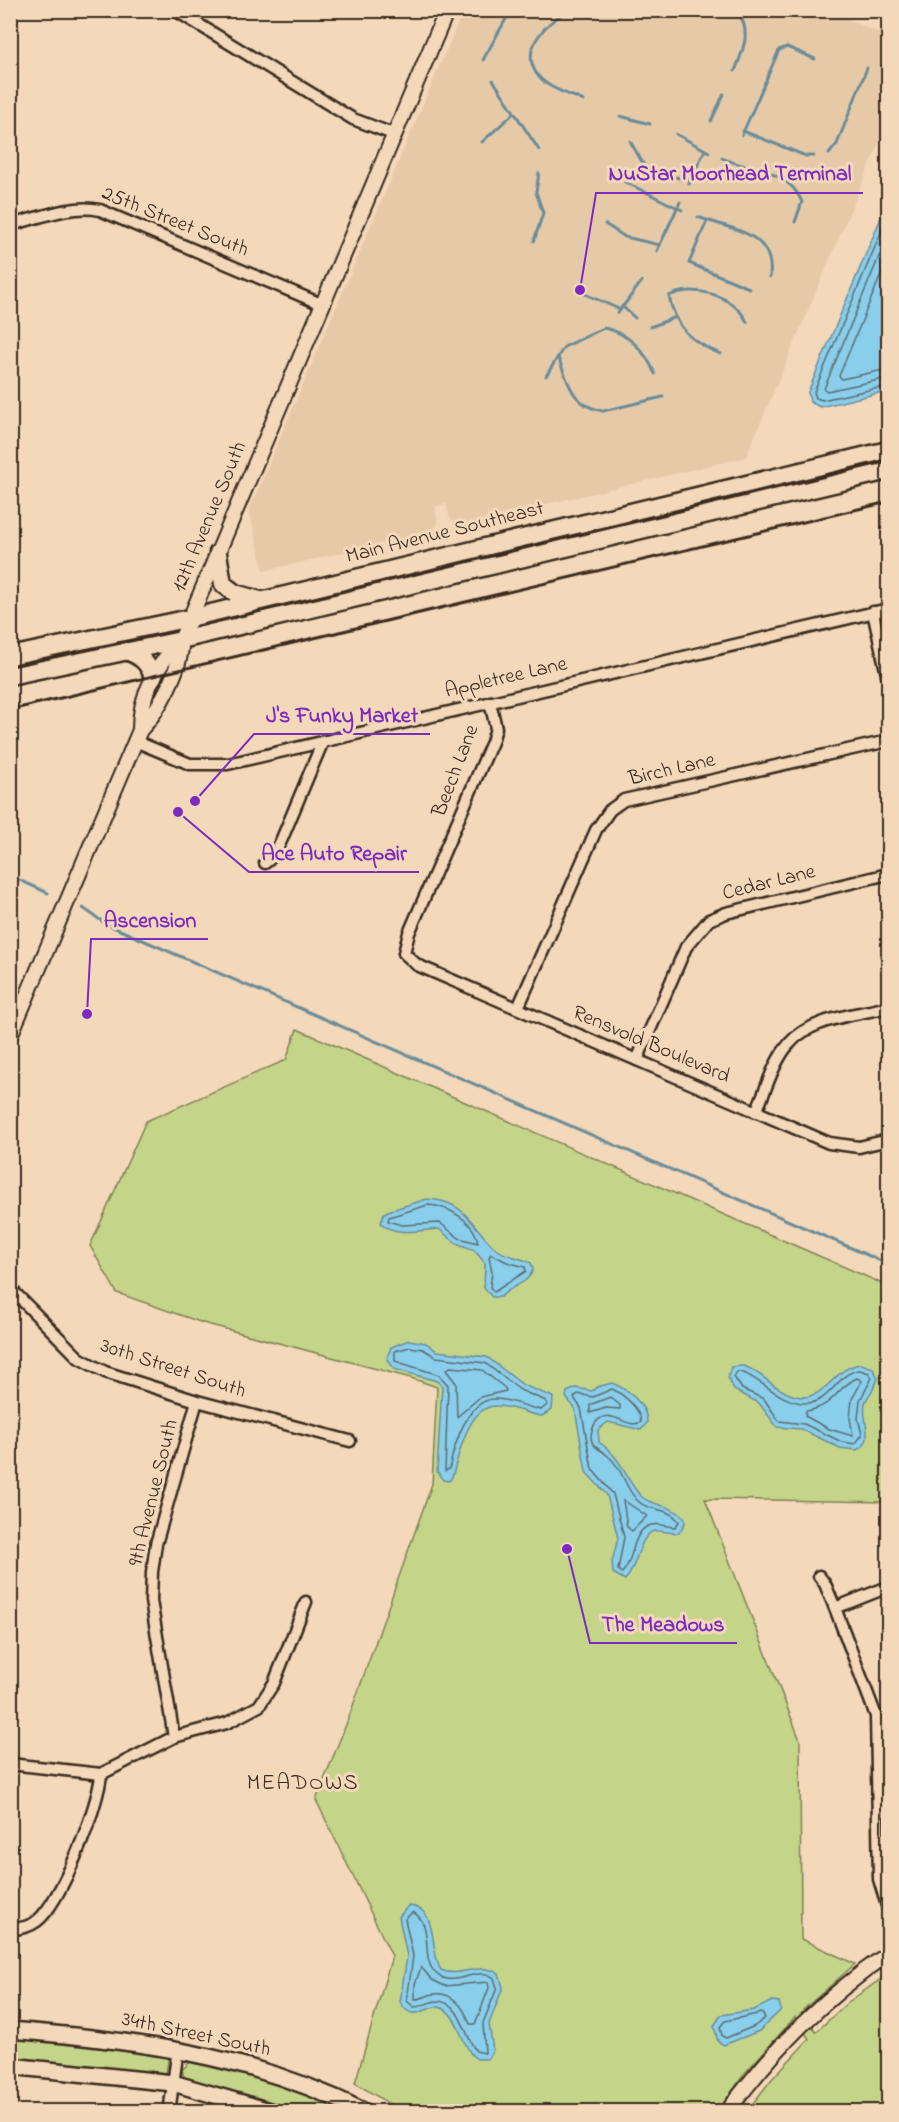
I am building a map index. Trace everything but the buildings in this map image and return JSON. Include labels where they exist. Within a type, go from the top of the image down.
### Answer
[{"type":"main road","name":"Main Avenue Southeast","points":[[10,656],[190,618],[888,450]]},
{"type":"main road","name":"Main Avenue Southeast","points":[[10,676],[181,640],[888,471]]},
{"type":"main road","points":[[218,553],[223,584],[235,592],[261,601]]},
{"type":"main road","points":[[126,651],[146,662],[153,677]]},
{"type":"main road","name":"34th Street South","points":[[10,2030],[107,2038],[178,2049],[273,2072],[365,2112]]},
{"type":"main road","points":[[10,2066],[173,2083],[273,2112]]},
{"type":"street","points":[[175,10],[353,118],[393,134]]},
{"type":"street","name":"12th Avenue South","points":[[10,1036],[138,736],[154,716],[182,651],[181,640],[190,618],[447,10]]},
{"type":"street","name":"25th Street South","points":[[10,225],[74,209],[87,207],[100,210],[321,304]]},
{"type":"street","name":"Appletree Lane","points":[[138,736],[190,764],[208,766],[228,764],[888,609]]},
{"type":"street","points":[[873,612],[888,679]]},
{"type":"street","points":[[138,736],[140,716],[153,677],[165,656],[181,640]]},
{"type":"street","name":"Beech Lane","points":[[404,953],[409,933],[492,742],[496,728],[490,702]]},
{"type":"street","points":[[265,863],[281,841],[323,741]]},
{"type":"street","name":"Birch Lane","points":[[518,1008],[596,830],[610,810],[624,800],[888,741]]},
{"type":"street","name":"Cedar Lane","points":[[637,1060],[686,947],[709,920],[726,913],[888,874]]},
{"type":"street","name":"Rensvold Boulevard","points":[[404,953],[417,965],[829,1143],[859,1147],[888,1143]]},
{"type":"street","points":[[756,1112],[780,1058],[800,1033],[814,1026],[888,1007]]},
{"type":"street","name":"30th Street South","points":[[10,1288],[79,1358],[105,1372],[197,1401],[350,1442]]},
{"type":"street","name":"9th Avenue South","points":[[174,1737],[151,1601],[152,1572],[156,1544],[197,1401]]},
{"type":"street","points":[[819,1576],[835,1608],[876,1716],[884,1786],[879,1879],[888,1909]]},
{"type":"street","points":[[835,1608],[888,1587]]},
{"type":"street","points":[[10,1764],[101,1774],[174,1737],[227,1723],[259,1706],[274,1683],[306,1602]]},
{"type":"street","points":[[10,1929],[36,1922],[53,1903],[90,1819],[99,1794],[101,1774]]},
{"type":"street","points":[[727,2112],[766,2061],[804,2020],[848,1981],[888,1954]]},
{"type":"street","points":[[169,2112],[178,2049]]},
{"type":"shaded area","points":[[463,11],[829,11],[888,37],[888,122],[746,457],[459,525],[450,518],[446,504],[435,507],[438,522],[434,531],[264,571],[249,510]]},
{"type":"green space","points":[[297,1029],[888,1286],[888,1502],[705,1499],[800,1740],[801,1939],[855,1964],[803,2010],[816,2032],[847,2003],[888,1974],[888,2111],[747,2111],[771,2080],[809,2039],[795,2017],[745,2073],[718,2111],[401,2111],[355,2083],[392,1956],[316,1800],[349,1717],[432,1484],[437,1387],[411,1378],[203,1323],[117,1293],[90,1246],[146,1121],[286,1060]]},
{"type":"green space","points":[[10,2036],[169,2055],[166,2073],[11,2059]]},
{"type":"green space","points":[[190,2062],[257,2073],[354,2111],[297,2111],[188,2079],[184,2077],[182,2070]]},
{"type":"water","points":[[888,201],[888,391],[820,407],[810,402],[808,392]]},
{"type":"water","points":[[427,1199],[451,1204],[467,1216],[496,1249],[531,1263],[533,1269],[528,1278],[501,1297],[492,1297],[484,1288],[485,1263],[474,1250],[456,1243],[439,1229],[401,1231],[393,1230],[381,1223],[384,1213]]},
{"type":"water","points":[[409,1340],[426,1343],[437,1351],[487,1357],[523,1385],[553,1397],[552,1410],[542,1416],[503,1406],[487,1408],[471,1423],[461,1445],[452,1477],[449,1481],[443,1480],[437,1471],[442,1386],[437,1381],[394,1369],[387,1358],[391,1347]]},
{"type":"water","points":[[861,1364],[873,1368],[878,1378],[865,1403],[866,1442],[856,1450],[840,1448],[801,1429],[777,1427],[759,1403],[734,1390],[728,1378],[731,1367],[744,1366],[785,1392],[803,1397],[821,1391],[842,1372]]},
{"type":"water","points":[[612,1383],[636,1398],[644,1410],[647,1423],[641,1430],[608,1422],[598,1430],[599,1442],[615,1456],[631,1484],[642,1497],[678,1512],[684,1517],[685,1523],[679,1533],[655,1531],[650,1533],[645,1538],[625,1580],[613,1573],[612,1562],[618,1538],[607,1495],[586,1472],[575,1409],[566,1397],[567,1392],[576,1388],[592,1391],[597,1387]]},
{"type":"water","points":[[408,1906],[418,1908],[425,1914],[441,1970],[456,1972],[485,1969],[499,1974],[503,1987],[489,2024],[493,2050],[488,2059],[477,2059],[472,2055],[456,2023],[447,2011],[436,2007],[410,2013],[400,2002],[407,1956],[399,1917]]},
{"type":"water","points":[[772,2001],[779,2002],[781,2010],[759,2031],[724,2045],[718,2042],[714,2026],[721,2015],[754,2010]]},
{"type":"waterway","points":[[483,60],[511,10]]},
{"type":"waterway","points":[[570,10],[544,29],[533,47],[531,57],[533,67],[543,81],[584,101]]},
{"type":"waterway","points":[[735,71],[745,40],[744,25],[736,10]]},
{"type":"waterway","points":[[742,135],[779,50],[787,47],[815,59]]},
{"type":"waterway","points":[[829,154],[837,144],[867,68]]},
{"type":"waterway","points":[[493,80],[539,150]]},
{"type":"waterway","points":[[711,121],[724,94]]},
{"type":"waterway","points":[[482,142],[514,113]]},
{"type":"waterway","points":[[620,116],[650,124]]},
{"type":"waterway","points":[[743,131],[806,156],[814,156]]},
{"type":"waterway","points":[[676,134],[709,152]]},
{"type":"waterway","points":[[630,141],[645,167],[663,176],[691,179]]},
{"type":"waterway","points":[[689,184],[705,150]]},
{"type":"waterway","points":[[722,158],[768,172],[787,182],[802,202],[795,222]]},
{"type":"waterway","points":[[534,241],[543,213],[536,192],[539,173]]},
{"type":"waterway","points":[[625,182],[682,210]]},
{"type":"waterway","points":[[657,251],[680,202]]},
{"type":"waterway","points":[[698,217],[737,230],[758,241],[766,250],[770,262],[770,277]]},
{"type":"waterway","points":[[707,221],[689,263],[749,288]]},
{"type":"waterway","points":[[605,224],[625,237],[660,245]]},
{"type":"waterway","points":[[618,313],[642,281]]},
{"type":"waterway","points":[[578,291],[619,309]]},
{"type":"waterway","points":[[721,354],[701,345],[686,332],[676,317],[669,296],[690,291],[713,294],[733,305],[747,322]]},
{"type":"waterway","points":[[622,306],[635,318]]},
{"type":"waterway","points":[[650,327],[676,317]]},
{"type":"waterway","points":[[546,376],[564,347],[604,328],[621,334],[636,345],[647,358],[655,374]]},
{"type":"waterway","points":[[558,357],[573,392],[584,404],[593,408],[603,411],[663,397]]},
{"type":"waterway","points":[[10,876],[48,893]]},
{"type":"waterway","points":[[83,908],[106,924],[888,1264]]},
{"type":"railway","points":[[10,710],[888,502]]},
{"type":"place","name":"NuStar Moorhead Terminal","points":[[580,290]]},
{"type":"place","name":"J's Funky Market","points":[[195,801]]},
{"type":"place","name":"Ace Auto Repair","points":[[178,812]]},
{"type":"place","name":"Ascension","points":[[87,1014]]},
{"type":"place","name":"The Meadows","points":[[567,1549]]},
{"type":"district","name":"MEADOWS","points":[[303,1784]]}]
